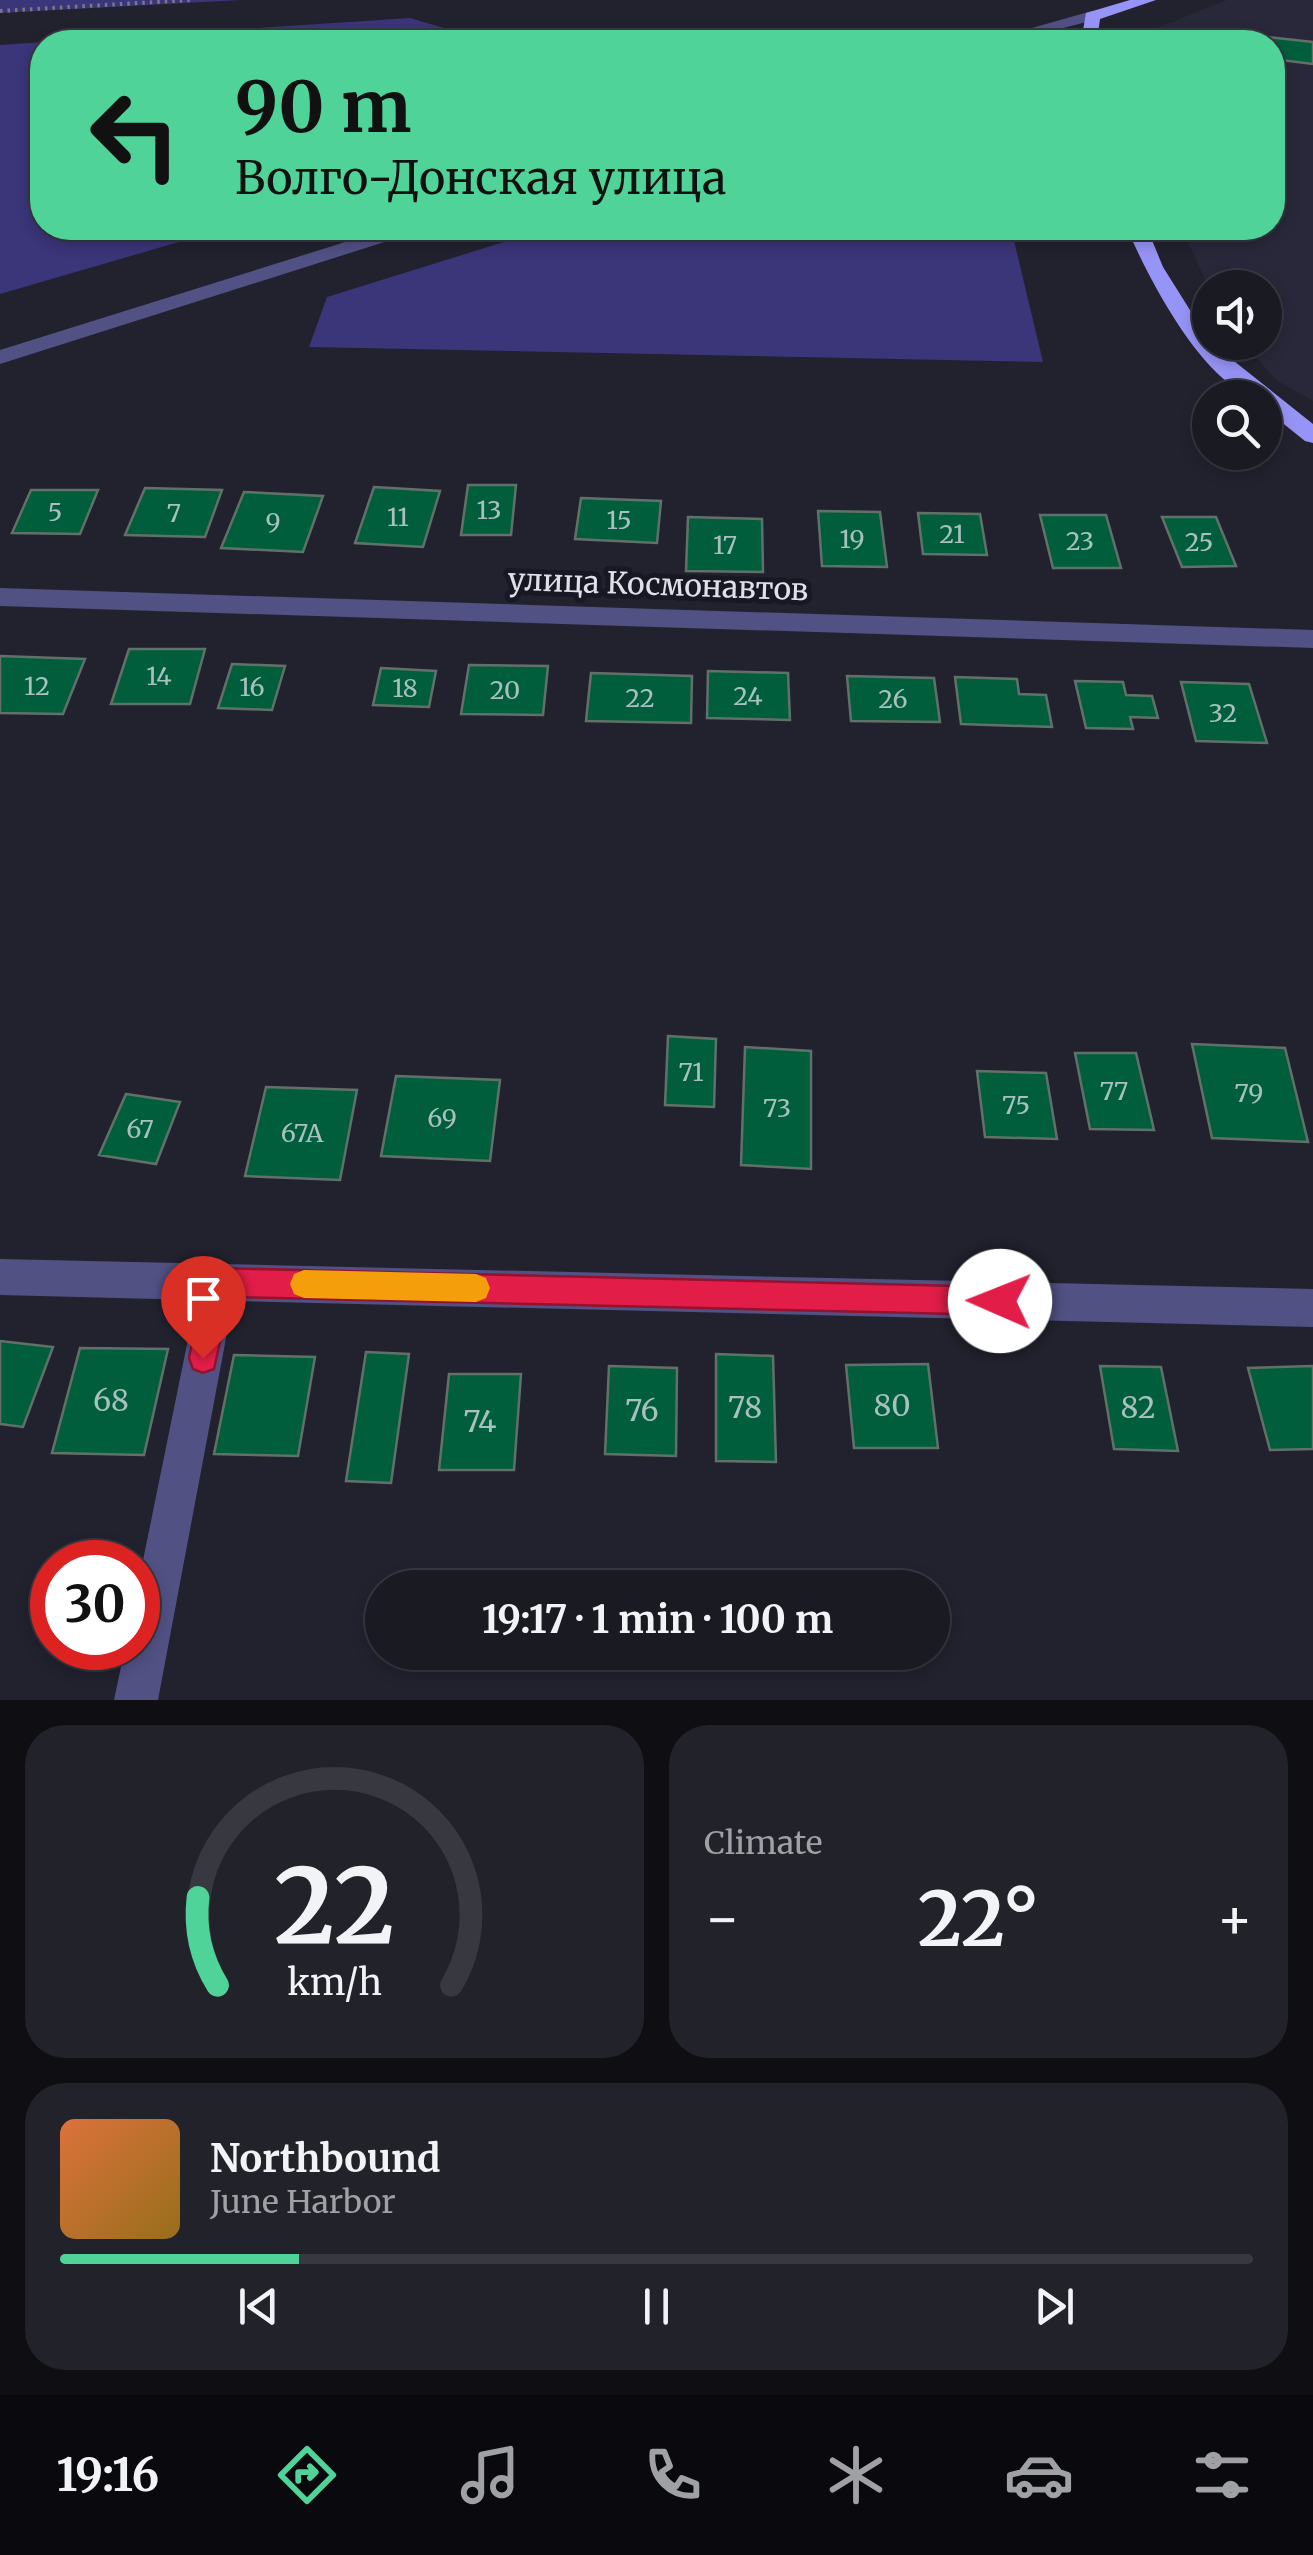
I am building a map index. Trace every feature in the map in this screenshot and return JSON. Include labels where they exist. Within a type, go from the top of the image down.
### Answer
[{"type":"highway","points":[[1090,30],[1092,16],[1148,0]]},
{"type":"highway","points":[[1142,240],[1153,267],[1206,350],[1243,380]]},
{"type":"highway","points":[[1282,411],[1313,436]]},
{"type":"street","points":[[1067,0],[1092,16]]},
{"type":"street","points":[[1038,30],[1092,16]]},
{"type":"street","points":[[0,357],[371,240]]},
{"type":"street","name":"улица Космонавтов","points":[[0,596],[1313,639]]},
{"type":"street","points":[[0,1277],[1313,1308]]},
{"type":"street","points":[[136,1700],[218,1282]]},
{"type":"path","points":[[0,11],[192,0]]},
{"type":"shaded area","points":[[0,0],[241,0],[0,13]]},
{"type":"shaded area","points":[[1227,0],[1313,0],[1313,401],[1276,380],[1259,360],[1282,360],[1282,270],[1201,270],[1187,240],[1285,240],[1285,30],[1156,30]]},
{"type":"shaded area","points":[[410,18],[450,30],[228,30]]},
{"type":"shaded area","points":[[30,43],[30,240],[186,240],[0,294],[0,45]]},
{"type":"shaded area","points":[[510,240],[1014,240],[1043,362],[309,347],[327,297]]},
{"type":"building","points":[[1285,39],[1313,42],[1313,64],[1285,61]]},
{"type":"building","points":[[468,485],[516,485],[511,535],[461,535]]},
{"type":"building","points":[[374,487],[440,491],[423,547],[355,543]]},
{"type":"building","points":[[145,488],[222,490],[205,537],[125,535]]},
{"type":"building","points":[[31,490],[98,490],[80,534],[12,533]]},
{"type":"building","points":[[244,492],[323,496],[303,552],[221,548]]},
{"type":"building","points":[[581,498],[661,501],[657,543],[575,539]]},
{"type":"building","points":[[818,511],[880,512],[887,567],[822,566]]},
{"type":"building","points":[[918,513],[980,514],[987,555],[923,554]]},
{"type":"building","points":[[1040,515],[1106,515],[1121,568],[1053,568]]},
{"type":"building","points":[[688,517],[762,519],[763,572],[686,571]]},
{"type":"building","points":[[1162,517],[1216,517],[1236,566],[1182,567]]},
{"type":"building","points":[[129,649],[205,649],[190,704],[111,704]]},
{"type":"building","points":[[0,656],[85,659],[63,714],[0,713]]},
{"type":"building","points":[[232,664],[285,666],[272,710],[218,708]]},
{"type":"building","points":[[469,665],[548,666],[543,715],[461,714]]},
{"type":"building","points":[[381,668],[436,671],[429,707],[373,705]]},
{"type":"building","points":[[708,671],[788,673],[790,720],[707,718]]},
{"type":"building","points":[[591,673],[692,676],[691,723],[586,721]]},
{"type":"building","points":[[847,676],[934,678],[940,722],[851,721]]},
{"type":"building","points":[[955,677],[1017,679],[1019,694],[1046,695],[1052,727],[961,724]]},
{"type":"building","points":[[1075,681],[1123,682],[1126,695],[1152,696],[1158,718],[1130,717],[1133,729],[1086,728]]},
{"type":"building","points":[[1181,682],[1249,684],[1267,743],[1196,741]]},
{"type":"building","points":[[668,1036],[716,1039],[714,1107],[665,1105]]},
{"type":"building","points":[[1192,1044],[1285,1048],[1308,1142],[1212,1138]]},
{"type":"building","points":[[745,1047],[811,1051],[811,1169],[741,1165]]},
{"type":"building","points":[[1075,1053],[1136,1053],[1154,1130],[1090,1129]]},
{"type":"building","points":[[977,1071],[1046,1073],[1057,1139],[985,1137]]},
{"type":"building","points":[[396,1076],[500,1080],[490,1161],[381,1156]]},
{"type":"building","points":[[266,1087],[357,1090],[340,1180],[245,1176]]},
{"type":"building","points":[[126,1094],[180,1102],[156,1164],[99,1155]]},
{"type":"building","points":[[0,1341],[53,1347],[23,1427],[0,1424]]},
{"type":"building","points":[[80,1348],[168,1349],[144,1455],[52,1453]]},
{"type":"building","points":[[366,1352],[409,1354],[391,1483],[346,1481]]},
{"type":"building","points":[[716,1354],[773,1356],[776,1462],[716,1461]]},
{"type":"building","points":[[234,1355],[315,1357],[298,1456],[214,1454]]},
{"type":"building","points":[[928,1364],[938,1448],[854,1448],[846,1365]]},
{"type":"building","points":[[609,1366],[677,1368],[676,1456],[605,1454]]},
{"type":"building","points":[[1100,1366],[1161,1367],[1178,1451],[1114,1449]]},
{"type":"building","points":[[1313,1366],[1313,1449],[1270,1450],[1248,1368]]},
{"type":"building","points":[[449,1374],[521,1374],[514,1470],[439,1470]]},
{"type":"slow traffic","points":[[304,1284],[476,1288]]},
{"type":"route","points":[[203,1358],[218,1282],[1000,1301]]}]
